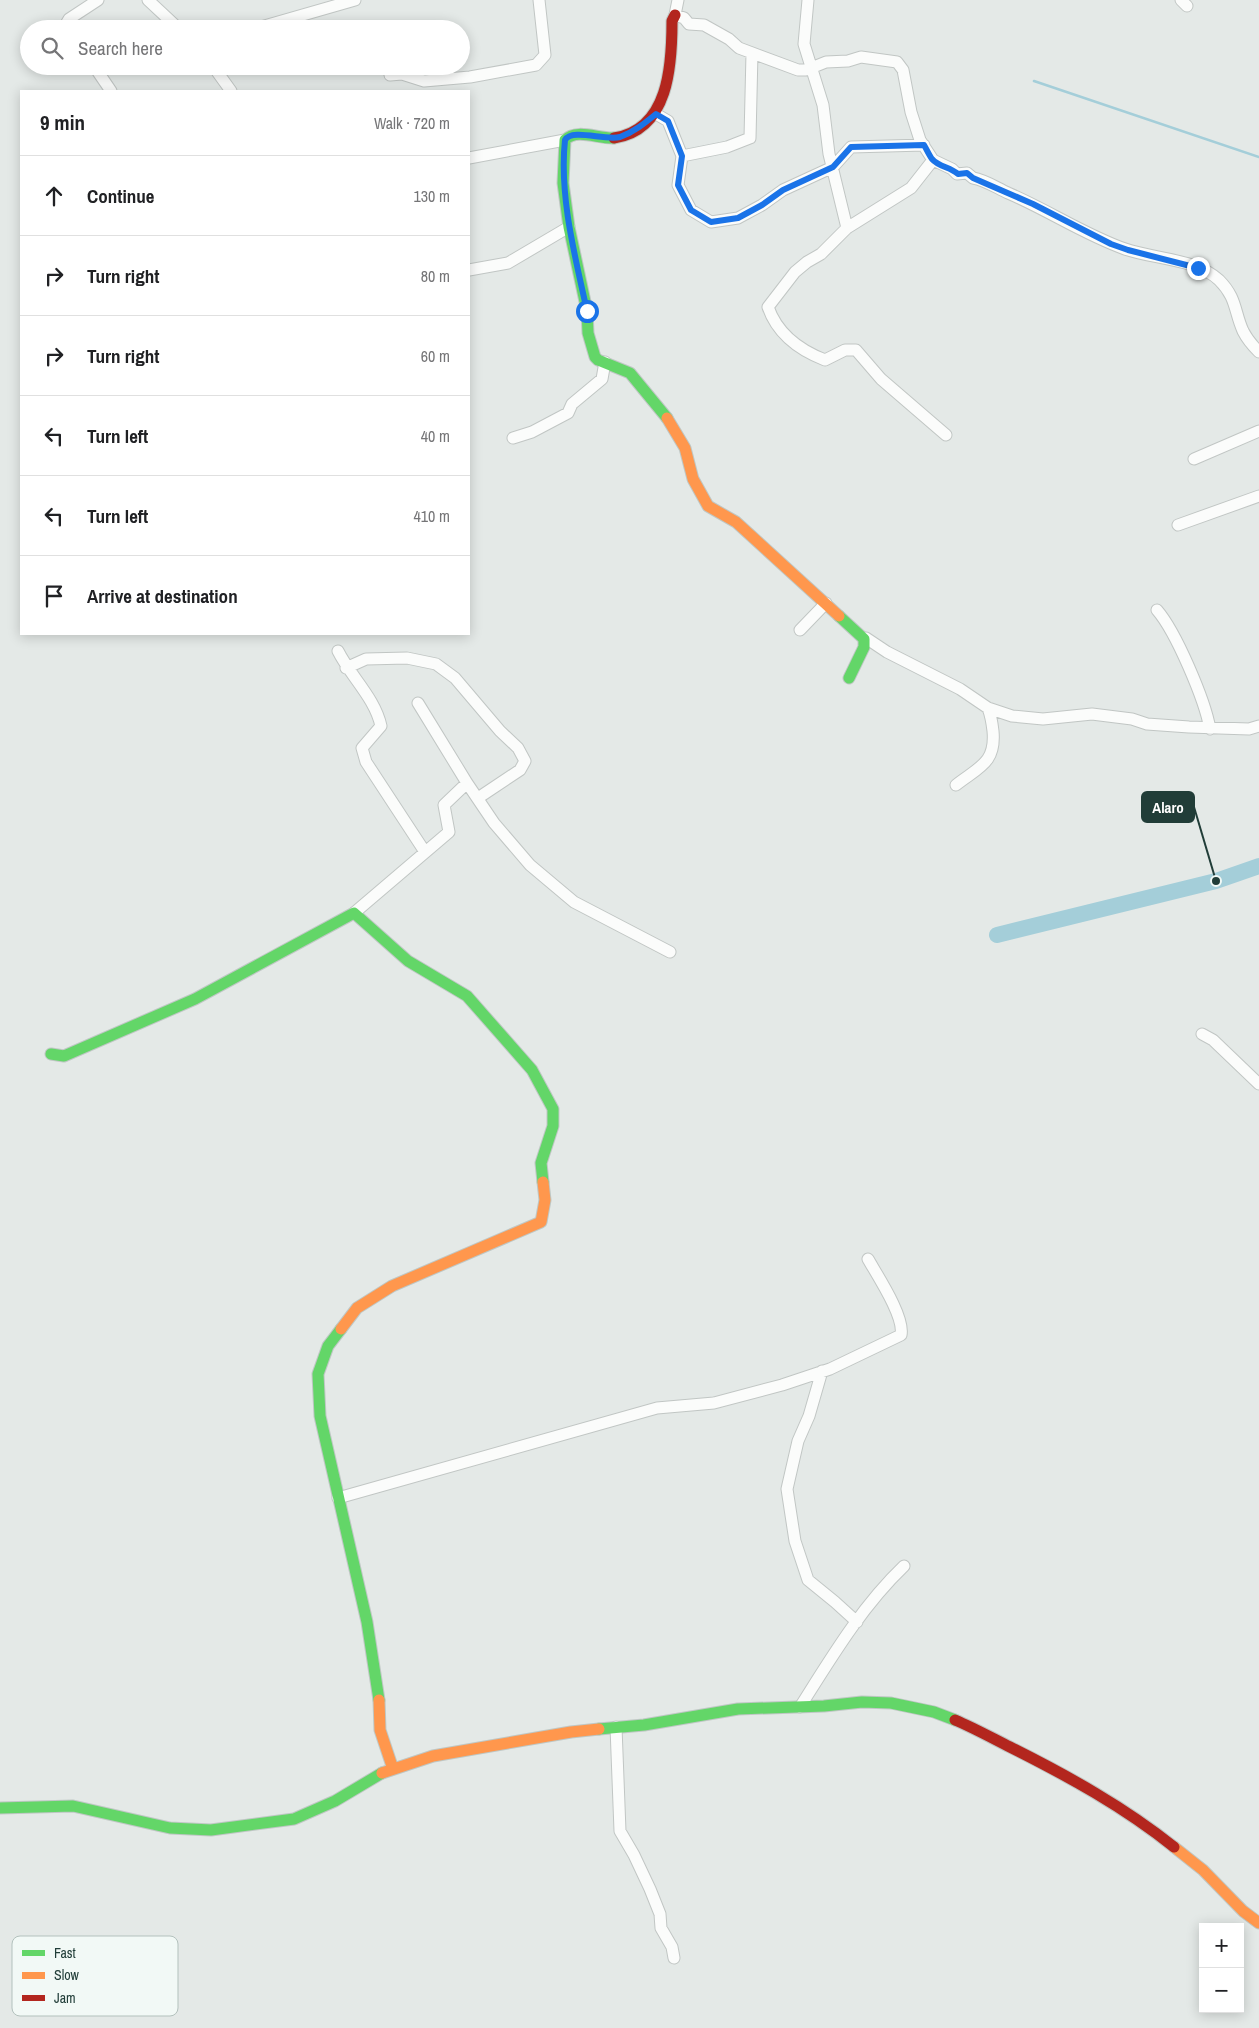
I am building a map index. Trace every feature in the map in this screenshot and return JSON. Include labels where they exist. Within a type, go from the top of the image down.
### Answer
[{"type":"street","points":[[69,20],[98,0]]},
{"type":"street","points":[[148,0],[169,20]]},
{"type":"street","points":[[285,20],[355,0]]},
{"type":"street","points":[[405,75],[424,81],[470,77],[536,65],[545,55],[539,0]]},
{"type":"street","points":[[470,158],[565,140],[568,136],[575,134],[598,138],[620,137],[635,130],[656,114],[662,99],[669,66],[672,21],[678,0]]},
{"type":"street","points":[[808,0],[804,44],[810,69],[823,105],[829,154],[847,228]]},
{"type":"street","points":[[675,15],[684,18],[689,24],[704,26],[739,48],[798,70],[810,69],[826,62],[848,61],[861,57],[898,62],[903,70],[911,112],[924,145],[933,160],[958,174],[967,173],[973,178],[1033,204],[1111,244],[1198,268],[1210,274],[1229,292],[1234,301],[1242,329],[1259,352]]},
{"type":"street","points":[[682,156],[727,147],[750,138],[752,53]]},
{"type":"street","points":[[100,75],[109,90]]},
{"type":"street","points":[[219,75],[230,90]]},
{"type":"street","points":[[656,114],[668,121],[682,156],[678,185],[691,210],[711,222],[738,218],[762,205],[783,190],[833,167],[851,147],[924,145]]},
{"type":"street","points":[[565,140],[563,183],[569,228],[587,311],[588,333],[592,351],[598,360],[630,373],[670,421],[685,448],[693,479],[708,506],[736,522],[864,639],[866,638],[887,652],[947,681],[988,708],[1012,716],[1043,719],[1092,714],[1132,719],[1147,724],[1210,729],[1249,729],[1259,726]]},
{"type":"street","points":[[933,160],[911,188],[847,228],[821,254],[795,272],[768,307],[771,317],[779,329],[792,342],[818,358],[825,360],[845,350],[856,350],[882,379],[946,435]]},
{"type":"street","points":[[470,270],[508,263],[569,228]]},
{"type":"street","points":[[513,438],[532,432],[568,413],[572,404],[602,379],[605,362]]},
{"type":"street","points":[[1194,460],[1259,431]]},
{"type":"street","points":[[1178,525],[1259,496]]},
{"type":"street","points":[[800,630],[826,603]]},
{"type":"street","points":[[1157,610],[1164,618],[1188,669],[1207,712],[1210,729]]},
{"type":"street","points":[[849,678],[864,647],[864,639]]},
{"type":"street","points":[[338,652],[346,668],[360,685],[379,716],[381,726],[362,748],[366,762],[425,852]]},
{"type":"street","points":[[346,668],[366,659],[407,658],[436,664],[455,678],[500,731],[518,748],[525,761],[520,770],[478,798]]},
{"type":"street","points":[[418,703],[494,824],[530,865],[574,902],[670,952]]},
{"type":"street","points":[[956,785],[985,763],[993,752],[992,717],[988,708]]},
{"type":"street","points":[[51,1054],[64,1056],[195,998],[354,913],[449,832],[444,805],[467,782]]},
{"type":"street","points":[[354,913],[408,961],[467,996],[532,1070],[553,1109],[553,1126],[541,1163],[545,1200],[541,1222],[392,1286],[356,1308],[328,1346],[318,1374],[320,1416],[368,1622],[378,1689],[380,1730],[393,1769]]},
{"type":"street","points":[[1202,1034],[1213,1040],[1259,1084]]},
{"type":"street","points":[[338,1498],[657,1408],[714,1403],[822,1371],[901,1335],[903,1329],[892,1302],[868,1259]]},
{"type":"street","points":[[822,1371],[809,1416],[798,1440],[787,1489],[795,1541],[808,1580],[857,1622]]},
{"type":"street","points":[[800,1707],[857,1622],[904,1566]]},
{"type":"street","points":[[0,1808],[73,1806],[170,1828],[210,1830],[294,1819],[335,1801],[364,1782],[393,1769],[433,1756],[571,1732],[644,1724],[738,1709],[862,1702],[891,1703],[934,1712],[959,1722],[1048,1766],[1126,1811],[1203,1870],[1238,1906],[1259,1923]]},
{"type":"street","points":[[616,1727],[620,1831],[650,1889],[660,1914],[661,1928],[672,1947],[674,1958]]},
{"type":"waterway","points":[[1034,81],[1259,157]]},
{"type":"waterway","points":[[997,935],[1216,881],[1259,866]]},
{"type":"traffic: fast","points":[[614,138],[582,134],[565,140],[563,183],[569,227],[587,311],[588,333],[595,357],[630,373],[667,418]]},
{"type":"traffic: fast","points":[[839,616],[864,639],[864,647],[849,678]]},
{"type":"traffic: fast","points":[[51,1054],[64,1056],[195,999],[354,913],[408,961],[467,996],[532,1070],[553,1109],[553,1126],[541,1163],[543,1182]]},
{"type":"traffic: fast","points":[[341,1329],[328,1346],[318,1374],[320,1416],[367,1622],[379,1700]]},
{"type":"traffic: fast","points":[[599,1729],[644,1725],[738,1709],[824,1706],[862,1702],[891,1703],[934,1712],[955,1720]]},
{"type":"traffic: fast","points":[[0,1808],[73,1806],[170,1828],[211,1830],[294,1819],[335,1801],[382,1773]]},
{"type":"traffic: slow","points":[[667,418],[685,448],[693,479],[708,506],[736,522],[839,616]]},
{"type":"traffic: slow","points":[[341,1329],[357,1308],[392,1286],[541,1222],[545,1200],[543,1182]]},
{"type":"traffic: slow","points":[[379,1700],[380,1730],[393,1769]]},
{"type":"traffic: slow","points":[[382,1773],[433,1756],[571,1732],[599,1729]]},
{"type":"traffic: slow","points":[[1174,1847],[1203,1870],[1243,1911],[1259,1923]]},
{"type":"traffic: jam","points":[[614,138],[632,132],[646,123],[657,109],[664,93],[668,75],[671,57],[672,21],[675,15]]},
{"type":"traffic: jam","points":[[955,1720],[1032,1758],[1095,1793],[1155,1832],[1174,1847]]},
{"type":"place","name":"Alaro","points":[[1216,881]]},
{"type":"route","points":[[587,311],[569,228],[564,191],[565,140],[571,134],[598,138],[620,137],[635,130],[656,114],[668,121],[682,156],[678,185],[691,210],[711,222],[738,218],[762,205],[783,190],[833,167],[851,147],[924,145],[933,160],[940,165],[952,169],[958,174],[967,173],[973,178],[1033,204],[1111,244],[1198,268]]}]
